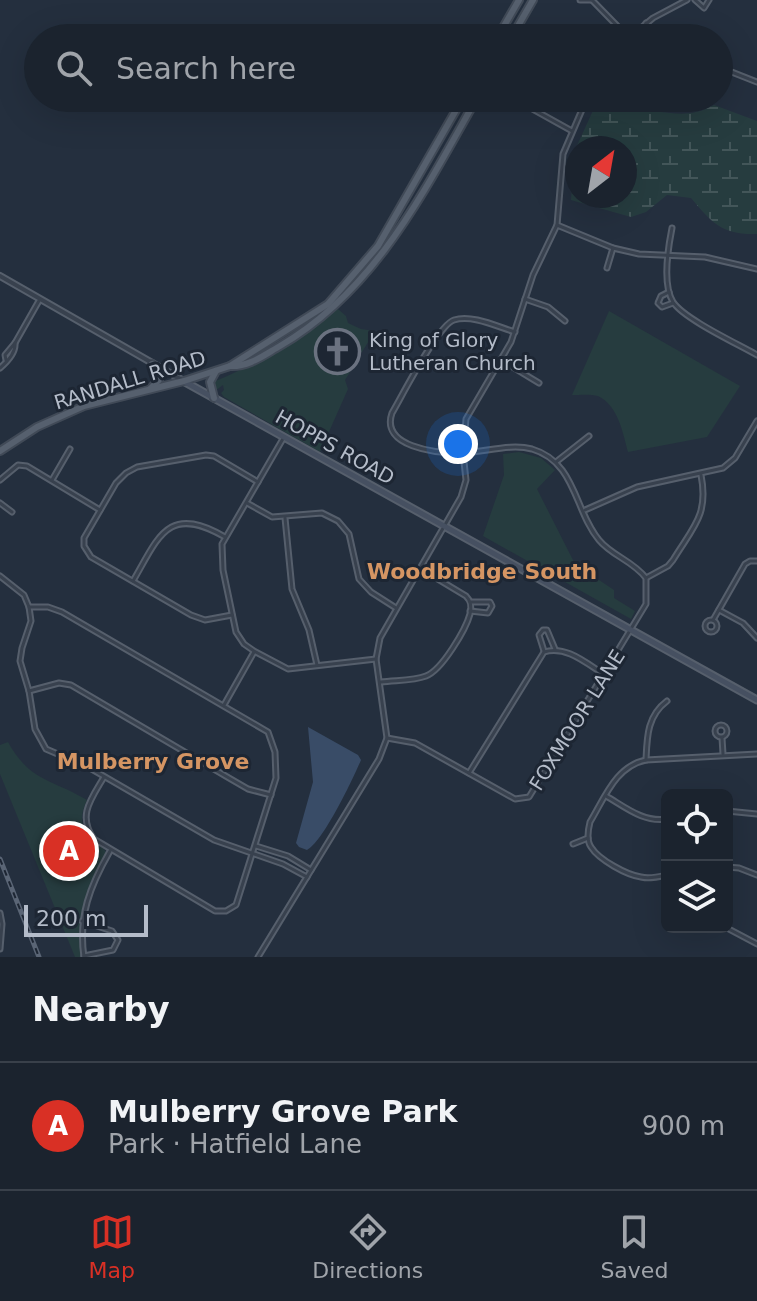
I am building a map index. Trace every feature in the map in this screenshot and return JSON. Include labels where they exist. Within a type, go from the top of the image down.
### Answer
[{"type":"main road","points":[[505,24],[519,0]]},
{"type":"main road","points":[[519,24],[533,0]]},
{"type":"main road","name":"RANDALL ROAD","points":[[0,451],[63,414],[230,366],[328,304],[378,246],[455,112]]},
{"type":"main road","name":"RANDALL ROAD","points":[[230,366],[249,364],[307,330],[366,275],[396,236],[469,112]]},
{"type":"main road","points":[[150,389],[159,380],[152,364]]},
{"type":"main road","points":[[214,398],[210,382],[216,371]]},
{"type":"main road","name":"HOPPS ROAD","points":[[184,381],[757,700]]},
{"type":"street","points":[[580,0],[591,0],[615,24]]},
{"type":"street","points":[[646,23],[687,0]]},
{"type":"street","points":[[695,0],[702,8],[709,0]]},
{"type":"street","points":[[733,73],[757,82]]},
{"type":"street","points":[[538,112],[572,131]]},
{"type":"street","points":[[258,957],[379,759],[387,738],[376,659],[380,638],[464,489],[466,419],[515,332],[533,275],[557,225],[563,154],[581,112]]},
{"type":"street","points":[[557,225],[613,248],[639,254],[720,259],[757,269]]},
{"type":"street","points":[[672,228],[669,292],[674,302],[690,316],[757,355]]},
{"type":"street","points":[[607,268],[613,248]]},
{"type":"street","name":"HOPPS ROAD","points":[[0,276],[184,381]]},
{"type":"street","points":[[669,292],[661,296],[658,303],[662,307],[674,302]]},
{"type":"street","points":[[2,364],[40,299]]},
{"type":"street","points":[[525,299],[548,307],[565,321]]},
{"type":"street","points":[[515,332],[462,319],[445,325],[392,413],[390,429],[403,442],[445,452],[523,447],[541,452],[564,471],[599,541],[637,566],[646,578],[668,566],[702,512],[705,494],[701,475]]},
{"type":"street","points":[[501,360],[539,383]]},
{"type":"street","points":[[584,511],[637,487],[715,472],[729,464],[757,421]]},
{"type":"street","points":[[556,462],[589,436]]},
{"type":"street","points":[[284,437],[225,537],[221,552],[239,638],[254,651],[288,669],[376,659]]},
{"type":"street","points":[[52,480],[70,449]]},
{"type":"street","points":[[232,615],[217,619],[198,618],[87,554],[84,538],[116,483],[137,467],[199,454],[214,456],[258,482]]},
{"type":"street","points":[[0,480],[14,468],[23,465],[100,510]]},
{"type":"street","points":[[0,503],[12,512]]},
{"type":"street","points":[[246,503],[265,514],[285,518],[322,513],[338,521],[349,534],[359,579],[371,592],[396,608]]},
{"type":"street","points":[[285,518],[292,589],[309,630],[317,665]]},
{"type":"street","points":[[133,581],[158,539],[177,524],[199,524],[225,537]]},
{"type":"street","points":[[713,620],[745,564],[757,561]]},
{"type":"street","points":[[380,682],[424,677],[435,672],[470,611],[471,602],[466,596],[421,569]]},
{"type":"street","points":[[0,576],[24,595],[29,607],[31,621],[20,661],[35,729],[46,749],[73,759],[214,840],[283,864],[307,877]]},
{"type":"street","name":"FOXMOOR LANE","points":[[387,738],[415,743],[515,799],[529,797],[646,604],[646,578]]},
{"type":"street","points":[[470,611],[488,613],[492,606],[490,602],[471,602]]},
{"type":"street","points":[[29,607],[48,607],[62,612],[260,725],[271,737],[277,769],[236,905],[226,911],[215,911],[94,839],[85,823],[88,805],[104,777]]},
{"type":"street","points":[[719,610],[743,623],[757,638]]},
{"type":"street","points":[[544,652],[539,635],[543,630],[547,630],[555,649]]},
{"type":"street","points":[[469,773],[544,652],[555,649],[567,652],[605,675]]},
{"type":"street","points":[[224,705],[254,651]]},
{"type":"street","points":[[29,691],[59,683],[71,685],[248,789],[271,795]]},
{"type":"street","points":[[646,760],[647,731],[660,706],[667,701]]},
{"type":"street","points":[[722,738],[723,754]]},
{"type":"street","points":[[661,876],[636,877],[590,847],[590,822],[620,772],[631,763],[646,760],[757,754]]},
{"type":"street","points":[[606,796],[645,818],[661,820]]},
{"type":"street","points":[[733,812],[757,814]]},
{"type":"street","points":[[573,844],[588,838]]},
{"type":"street","points":[[255,846],[293,859],[311,870]]},
{"type":"street","points":[[82,921],[117,934],[117,946],[84,957],[82,921],[89,889],[110,851]]},
{"type":"street","points":[[733,868],[757,875]]},
{"type":"street","points":[[0,913],[0,949]]},
{"type":"street","points":[[733,931],[757,944]]},
{"type":"street","points":[[107,951],[109,957]]},
{"type":"green space","points":[[592,112],[733,112],[757,121],[757,234],[726,230],[691,198],[667,195],[646,212],[631,217],[599,208],[637,208],[637,136],[581,136]]},
{"type":"green space","points":[[338,309],[346,316],[348,323],[375,331],[362,352],[353,355],[347,333],[334,337],[336,345],[332,346],[335,358],[351,358],[352,369],[345,380],[348,389],[320,452],[224,397],[221,393],[223,385],[215,391],[213,382],[278,350]]},
{"type":"green space","points":[[609,311],[740,386],[707,437],[628,452],[619,420],[605,400],[598,396],[572,395]]},
{"type":"green space","points":[[519,452],[541,458],[555,470],[537,489],[575,564],[614,590],[614,598],[635,611],[631,619],[483,536],[504,475],[503,454]]},
{"type":"green space","points":[[8,742],[33,772],[87,800],[83,824],[106,852],[84,903],[80,929],[82,957],[75,957],[0,774],[0,745]]},
{"type":"water","points":[[308,727],[358,755],[361,760],[329,823],[307,850],[296,843],[313,782]]},
{"type":"railway","points":[[0,859],[39,957]]},
{"type":"place","name":"King of Glory Lutheran Church","points":[[338,351]]},
{"type":"place","name":"Mulberry Grove Park","points":[[69,851]]},
{"type":"district","name":"Woodbridge South","points":[[482,571]]},
{"type":"district","name":"Mulberry Grove","points":[[153,761]]}]
